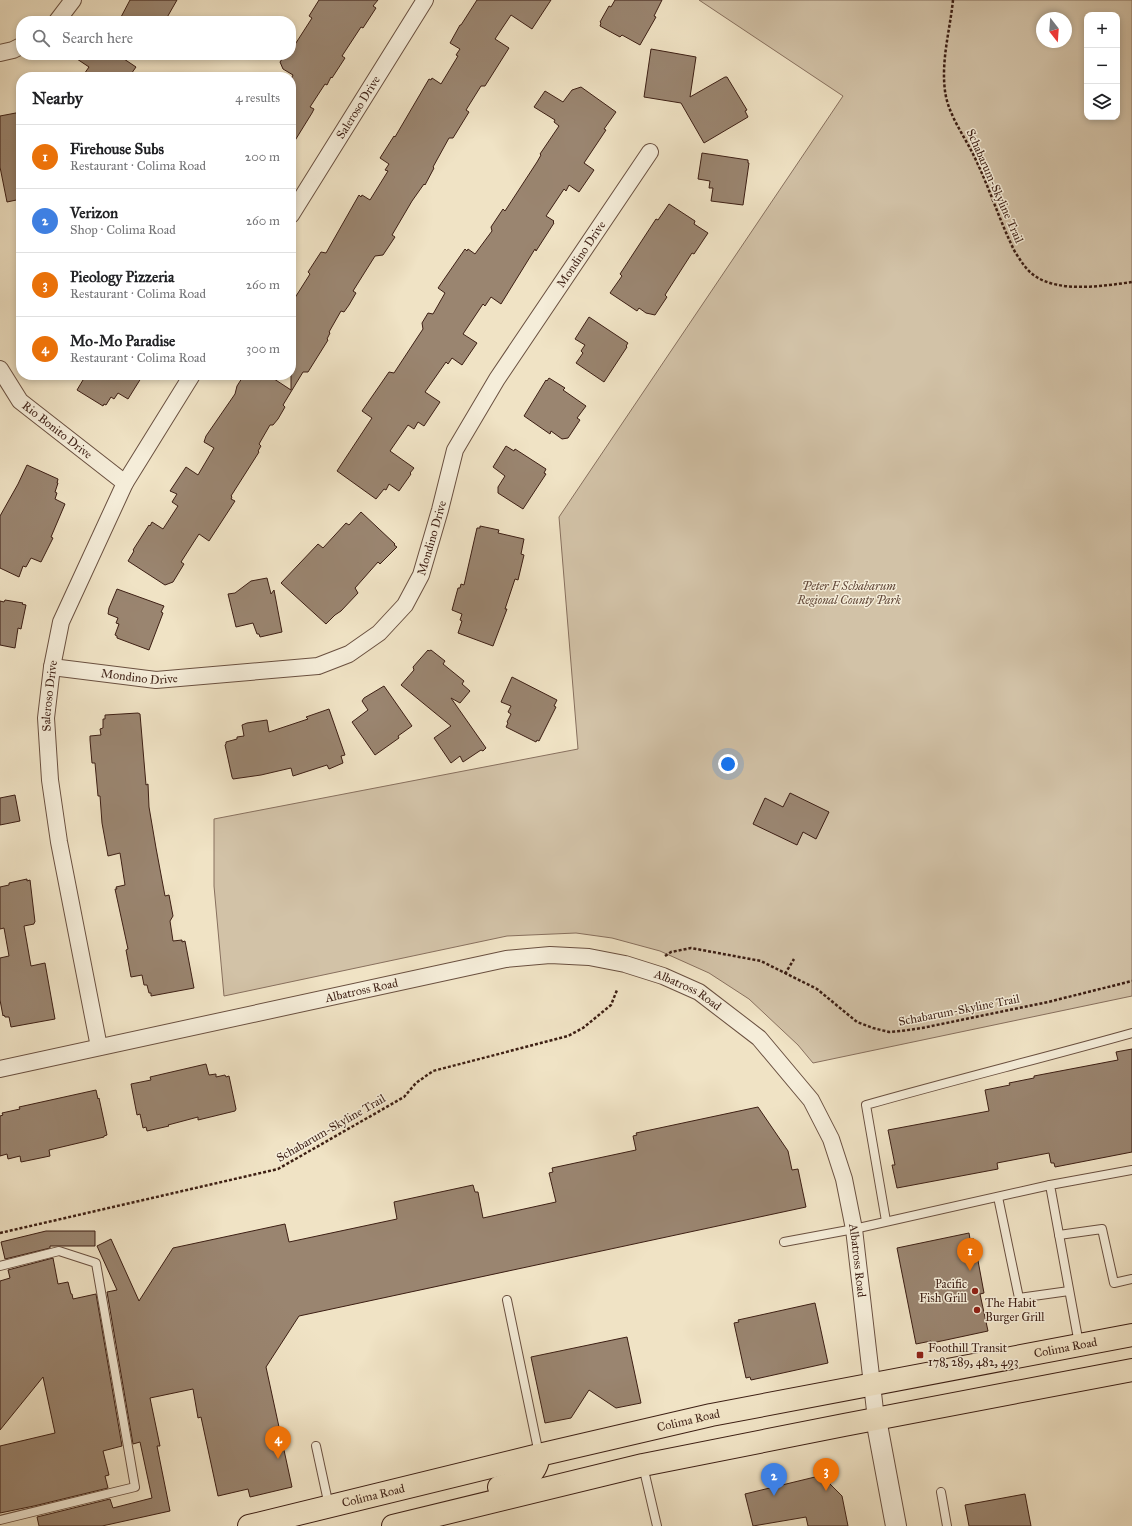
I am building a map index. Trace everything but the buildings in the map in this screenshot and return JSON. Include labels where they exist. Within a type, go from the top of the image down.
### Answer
[{"type":"main road","name":"Colima Road","points":[[249,1526],[539,1454],[711,1415],[1132,1335]]},
{"type":"main road","points":[[393,1526],[435,1521],[643,1465],[1132,1370]]},
{"type":"main road","points":[[435,1521],[455,1498],[517,1482],[529,1476],[538,1465],[539,1454]]},
{"type":"street","points":[[61,16],[73,0]]},
{"type":"street","name":"Saleroso Drive","points":[[296,207],[425,0]]},
{"type":"street","points":[[0,53],[16,48]]},
{"type":"street","name":"Mondino Drive","points":[[52,667],[156,680],[318,666],[349,654],[379,633],[405,605],[421,575],[440,510],[455,450],[497,379],[650,152]]},
{"type":"street","name":"Rio Bonito Drive","points":[[0,369],[20,401],[124,483]]},
{"type":"street","name":"Saleroso Drive","points":[[99,1047],[60,842],[50,780],[46,718],[52,667],[61,622],[124,483],[189,380]]},
{"type":"street","name":"Albatross Road","points":[[0,1069],[506,959],[550,955],[589,957],[625,964],[664,976],[699,992],[759,1038],[811,1100],[831,1139],[844,1178],[854,1229],[876,1419],[896,1526]]},
{"type":"lane","points":[[886,1221],[866,1105],[957,1079],[1052,1056],[1132,1033]]},
{"type":"lane","points":[[784,1242],[854,1229],[1050,1185],[1132,1170]]},
{"type":"lane","points":[[1050,1185],[1079,1345]]},
{"type":"lane","points":[[998,1196],[1019,1298],[1069,1291]]},
{"type":"lane","points":[[1059,1235],[1102,1229],[1114,1283],[1132,1279]]},
{"type":"lane","points":[[0,1266],[59,1251],[96,1263],[135,1488],[0,1520]]},
{"type":"lane","points":[[507,1300],[539,1454]]},
{"type":"lane","points":[[316,1446],[329,1506]]},
{"type":"lane","points":[[643,1465],[657,1526]]},
{"type":"lane","points":[[941,1492],[947,1526]]},
{"type":"path","name":"Schabarum-Skyline Trail","points":[[953,0],[944,63],[945,93],[951,112],[973,154],[1015,252],[1024,267],[1035,276],[1046,281],[1081,287],[1132,282]]},
{"type":"path","name":"Schabarum-Skyline Trail","points":[[665,956],[676,950],[691,948],[761,961],[817,989],[857,1022],[888,1032],[922,1028],[1048,1002],[1132,981]]},
{"type":"path","points":[[785,974],[794,959]]},
{"type":"path","name":"Schabarum-Skyline Trail","points":[[0,1233],[278,1169],[404,1097],[416,1083],[433,1071],[568,1036],[582,1028],[611,1005],[617,990]]},
{"type":"green space","name":"Peter F Schabarum Regional County Park","points":[[699,0],[1132,0],[1132,996],[813,1063],[798,1045],[749,999],[709,973],[660,951],[612,938],[576,933],[507,936],[224,996],[214,886],[214,819],[578,749],[559,517],[843,96]]},
{"type":"place","name":"Firehouse Subs","points":[[970,1271]]},
{"type":"place","name":"Pacific Fish Grill","points":[[975,1291]]},
{"type":"place","name":"The Habit Burger Grill","points":[[977,1310]]},
{"type":"place","name":"Foothill Transit 178, 289, 482, 493","points":[[920,1355]]},
{"type":"place","name":"Mo-Mo Paradise","points":[[278,1459]]},
{"type":"place","name":"Pieology Pizzeria","points":[[826,1491]]},
{"type":"place","name":"Verizon","points":[[774,1496]]}]
